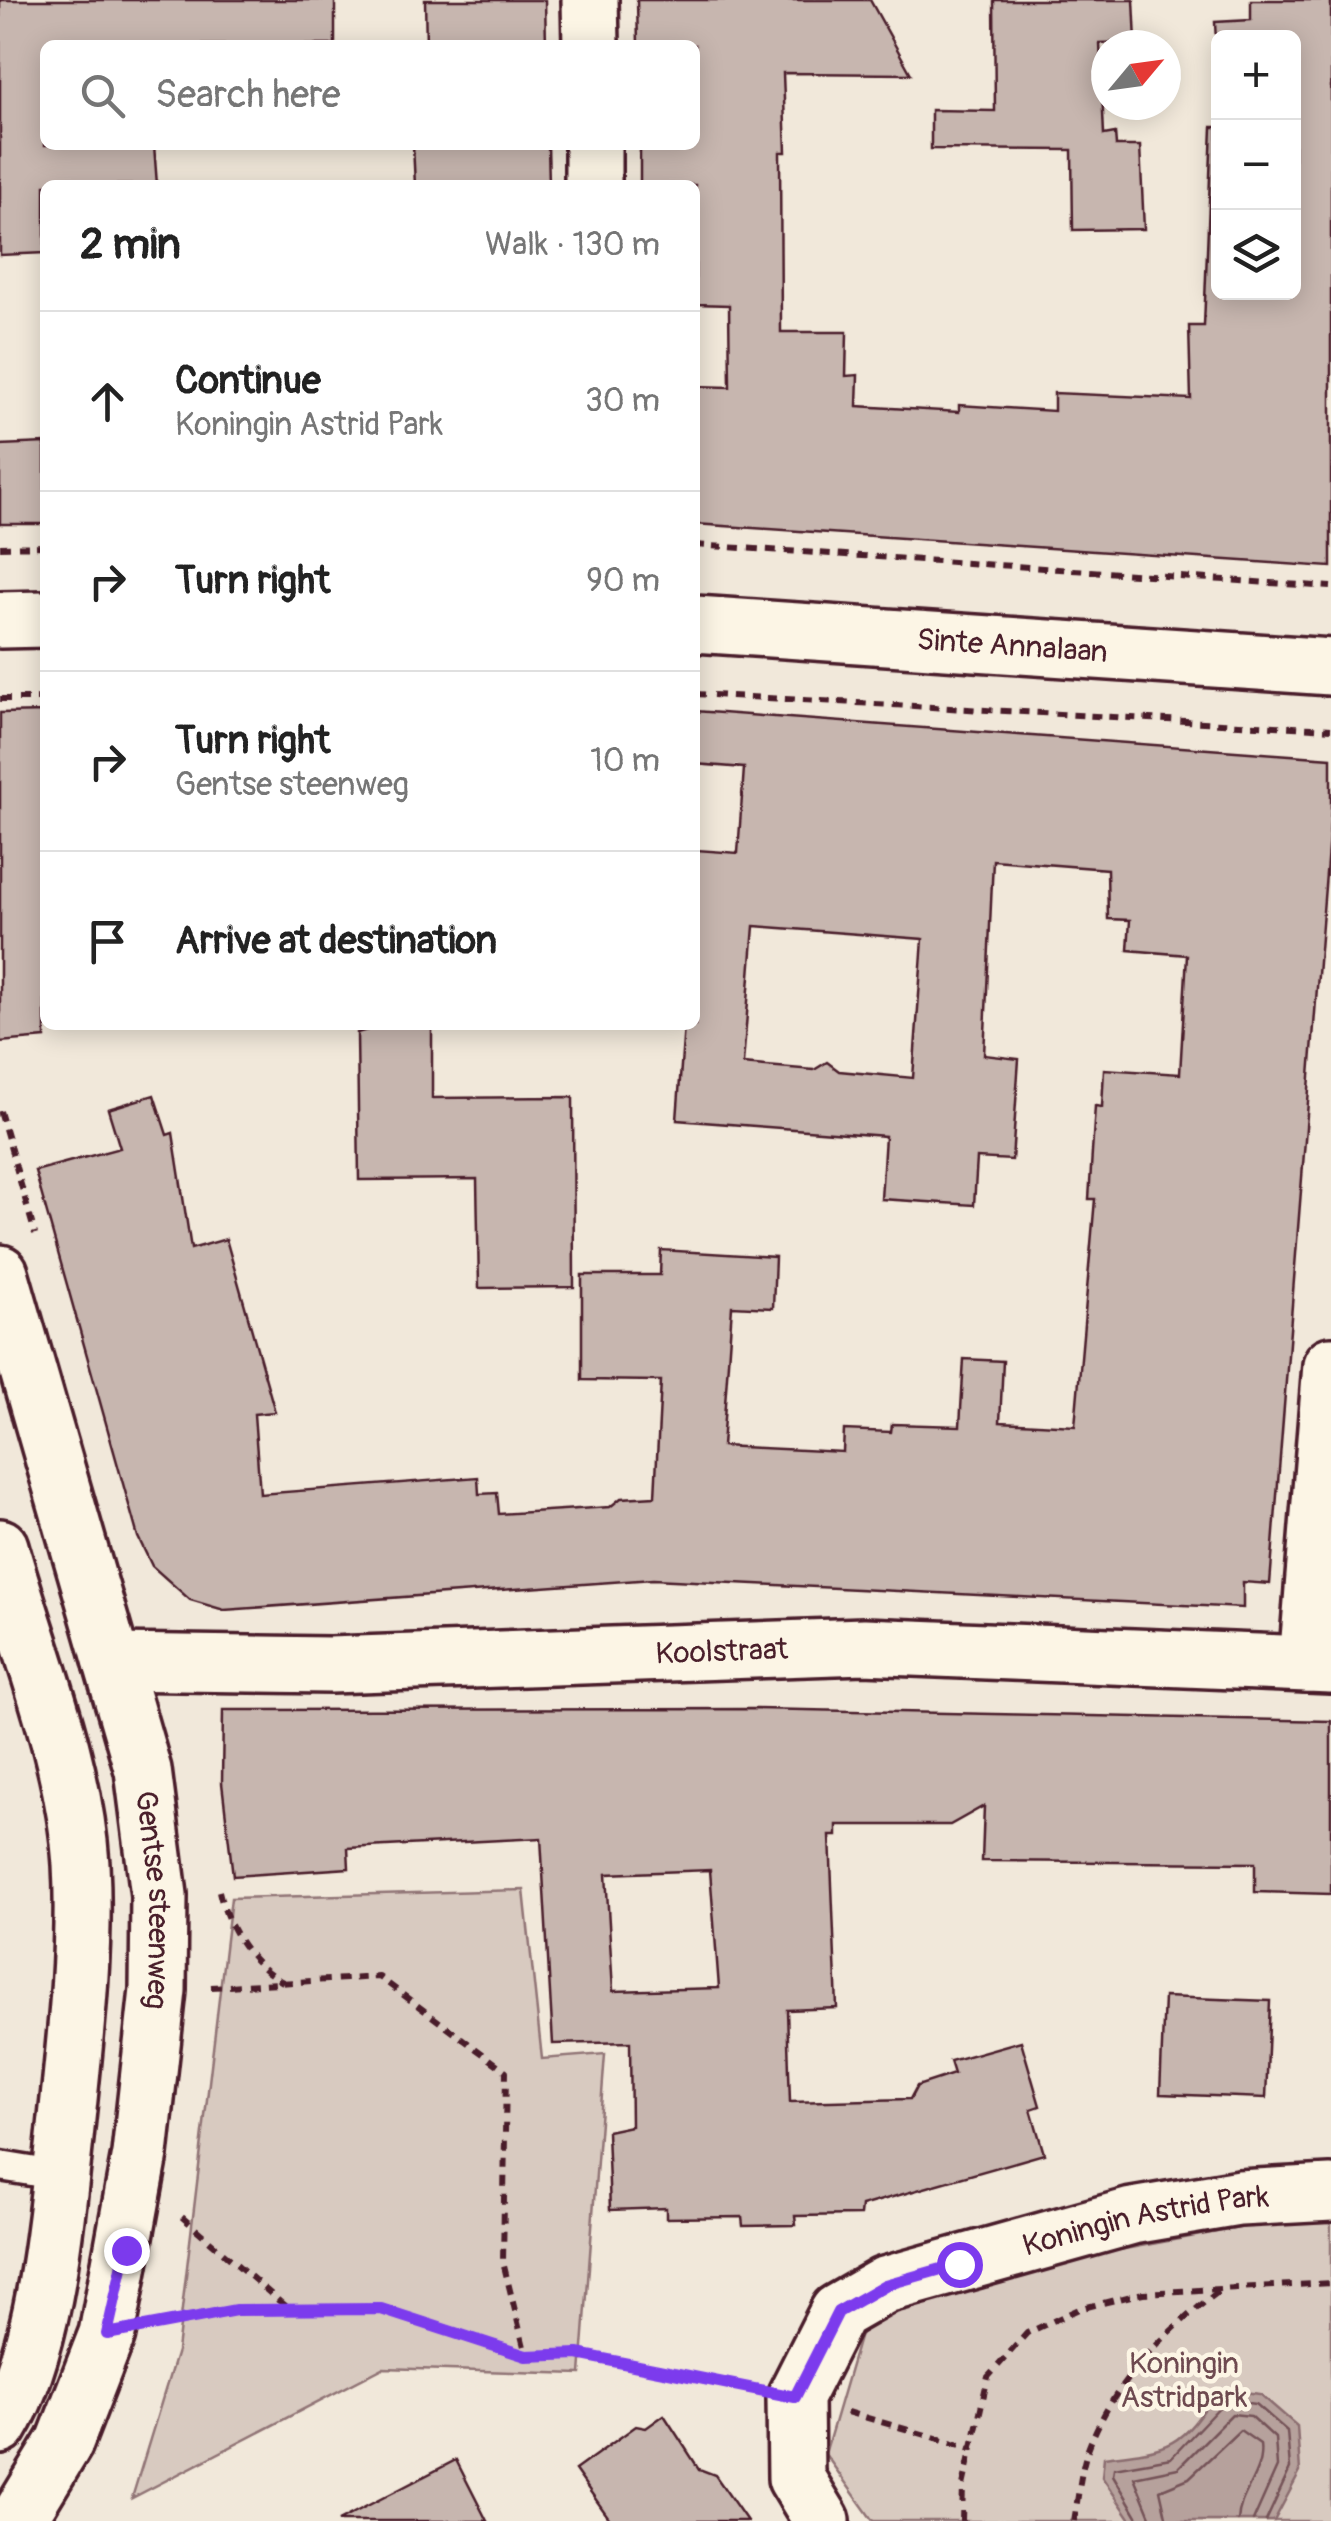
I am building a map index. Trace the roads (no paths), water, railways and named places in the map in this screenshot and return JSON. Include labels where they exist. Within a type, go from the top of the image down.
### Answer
[{"type":"street","points":[[590,0],[591,40]]},
{"type":"street","points":[[593,150],[593,180]]},
{"type":"street","points":[[0,620],[40,619]]},
{"type":"street","name":"Sinte Annalaan","points":[[700,624],[1331,667]]},
{"type":"street","name":"Gentse steenweg","points":[[0,1273],[144,1770],[159,1895],[158,1990],[140,2154],[107,2334],[65,2442],[17,2521]]},
{"type":"street","points":[[1319,1664],[1331,1365]]},
{"type":"street","points":[[0,1547],[17,1664],[65,1774],[80,1864],[77,2029],[54,2254],[18,2385],[0,2426]]},
{"type":"street","name":"Koolstraat","points":[[17,1664],[330,1665],[864,1646],[1319,1664]]},
{"type":"street","name":"Koningin Astrid Park","points":[[822,2521],[796,2478],[795,2397],[838,2312],[885,2285],[1132,2216],[1239,2198],[1331,2193]]},
{"type":"lane","points":[[0,2166],[61,2176]]},
{"type":"water","points":[[1218,2389],[1260,2394],[1297,2426],[1300,2472],[1274,2521],[1132,2521],[1102,2477],[1104,2457],[1160,2448],[1172,2442],[1194,2423]]},
{"type":"park label","name":"Koningin Astridpark","points":[[1184,2380]]}]
